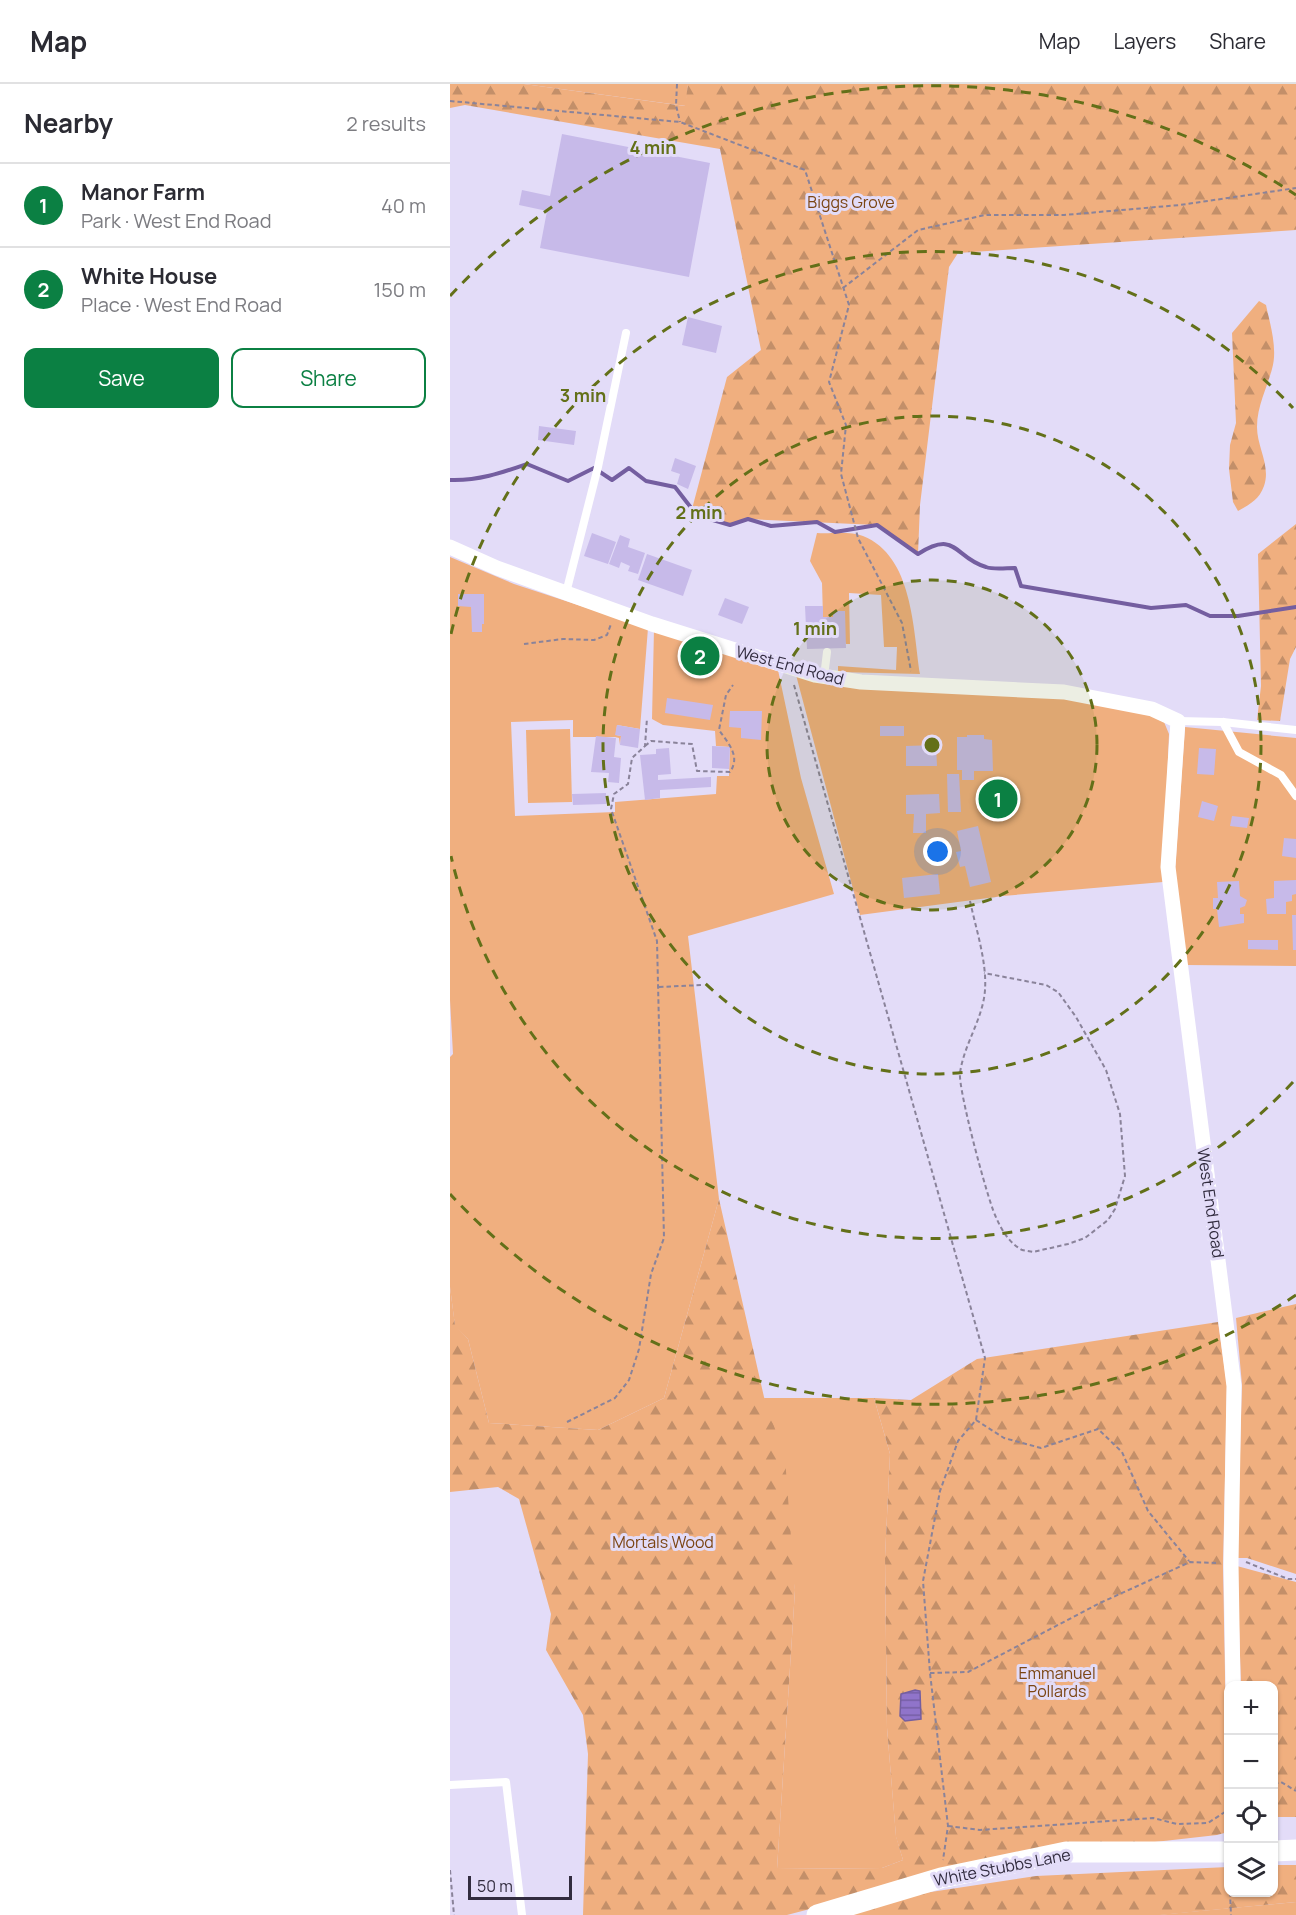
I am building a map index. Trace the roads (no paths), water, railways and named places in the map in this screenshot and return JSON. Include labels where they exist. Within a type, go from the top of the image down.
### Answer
[{"type":"street","name":"West End Road","points":[[450,547],[497,568],[611,609],[789,668],[824,677],[914,686],[988,687],[1064,692],[1152,709],[1178,721],[1168,867],[1234,1386],[1231,1563],[1233,1681]]},
{"type":"street","points":[[1278,1851],[1296,1850]]},
{"type":"street","name":"White Stubbs Lane","points":[[817,1915],[941,1878],[1066,1852],[1224,1852]]},
{"type":"lane","points":[[566,593],[598,467],[626,333]]},
{"type":"lane","points":[[824,677],[827,652]]},
{"type":"lane","name":"West End Road","points":[[1178,721],[1223,722],[1296,730]]},
{"type":"lane","points":[[1223,722],[1239,752],[1281,775],[1296,796]]},
{"type":"lane","points":[[450,1785],[506,1782],[522,1915]]},
{"type":"waterway","points":[[450,480],[480,478],[527,464],[568,481],[594,468],[612,480],[629,468],[646,481],[675,487],[692,509],[706,518],[730,525],[748,519],[771,526],[817,522],[835,532],[877,525],[918,554],[931,547],[941,544],[948,545],[975,563],[986,567],[1015,568],[1021,586],[1151,608],[1186,605],[1210,616],[1238,616],[1296,607]]},
{"type":"place","name":"White House","points":[[700,656]]},
{"type":"place","name":"Manor Farm","points":[[998,799]]},
{"type":"park label","name":"Biggs Grove","points":[[851,202]]},
{"type":"park label","name":"Mortals Wood","points":[[663,1542]]},
{"type":"park label","name":"Emmanuel Pollards","points":[[1057,1682]]}]
